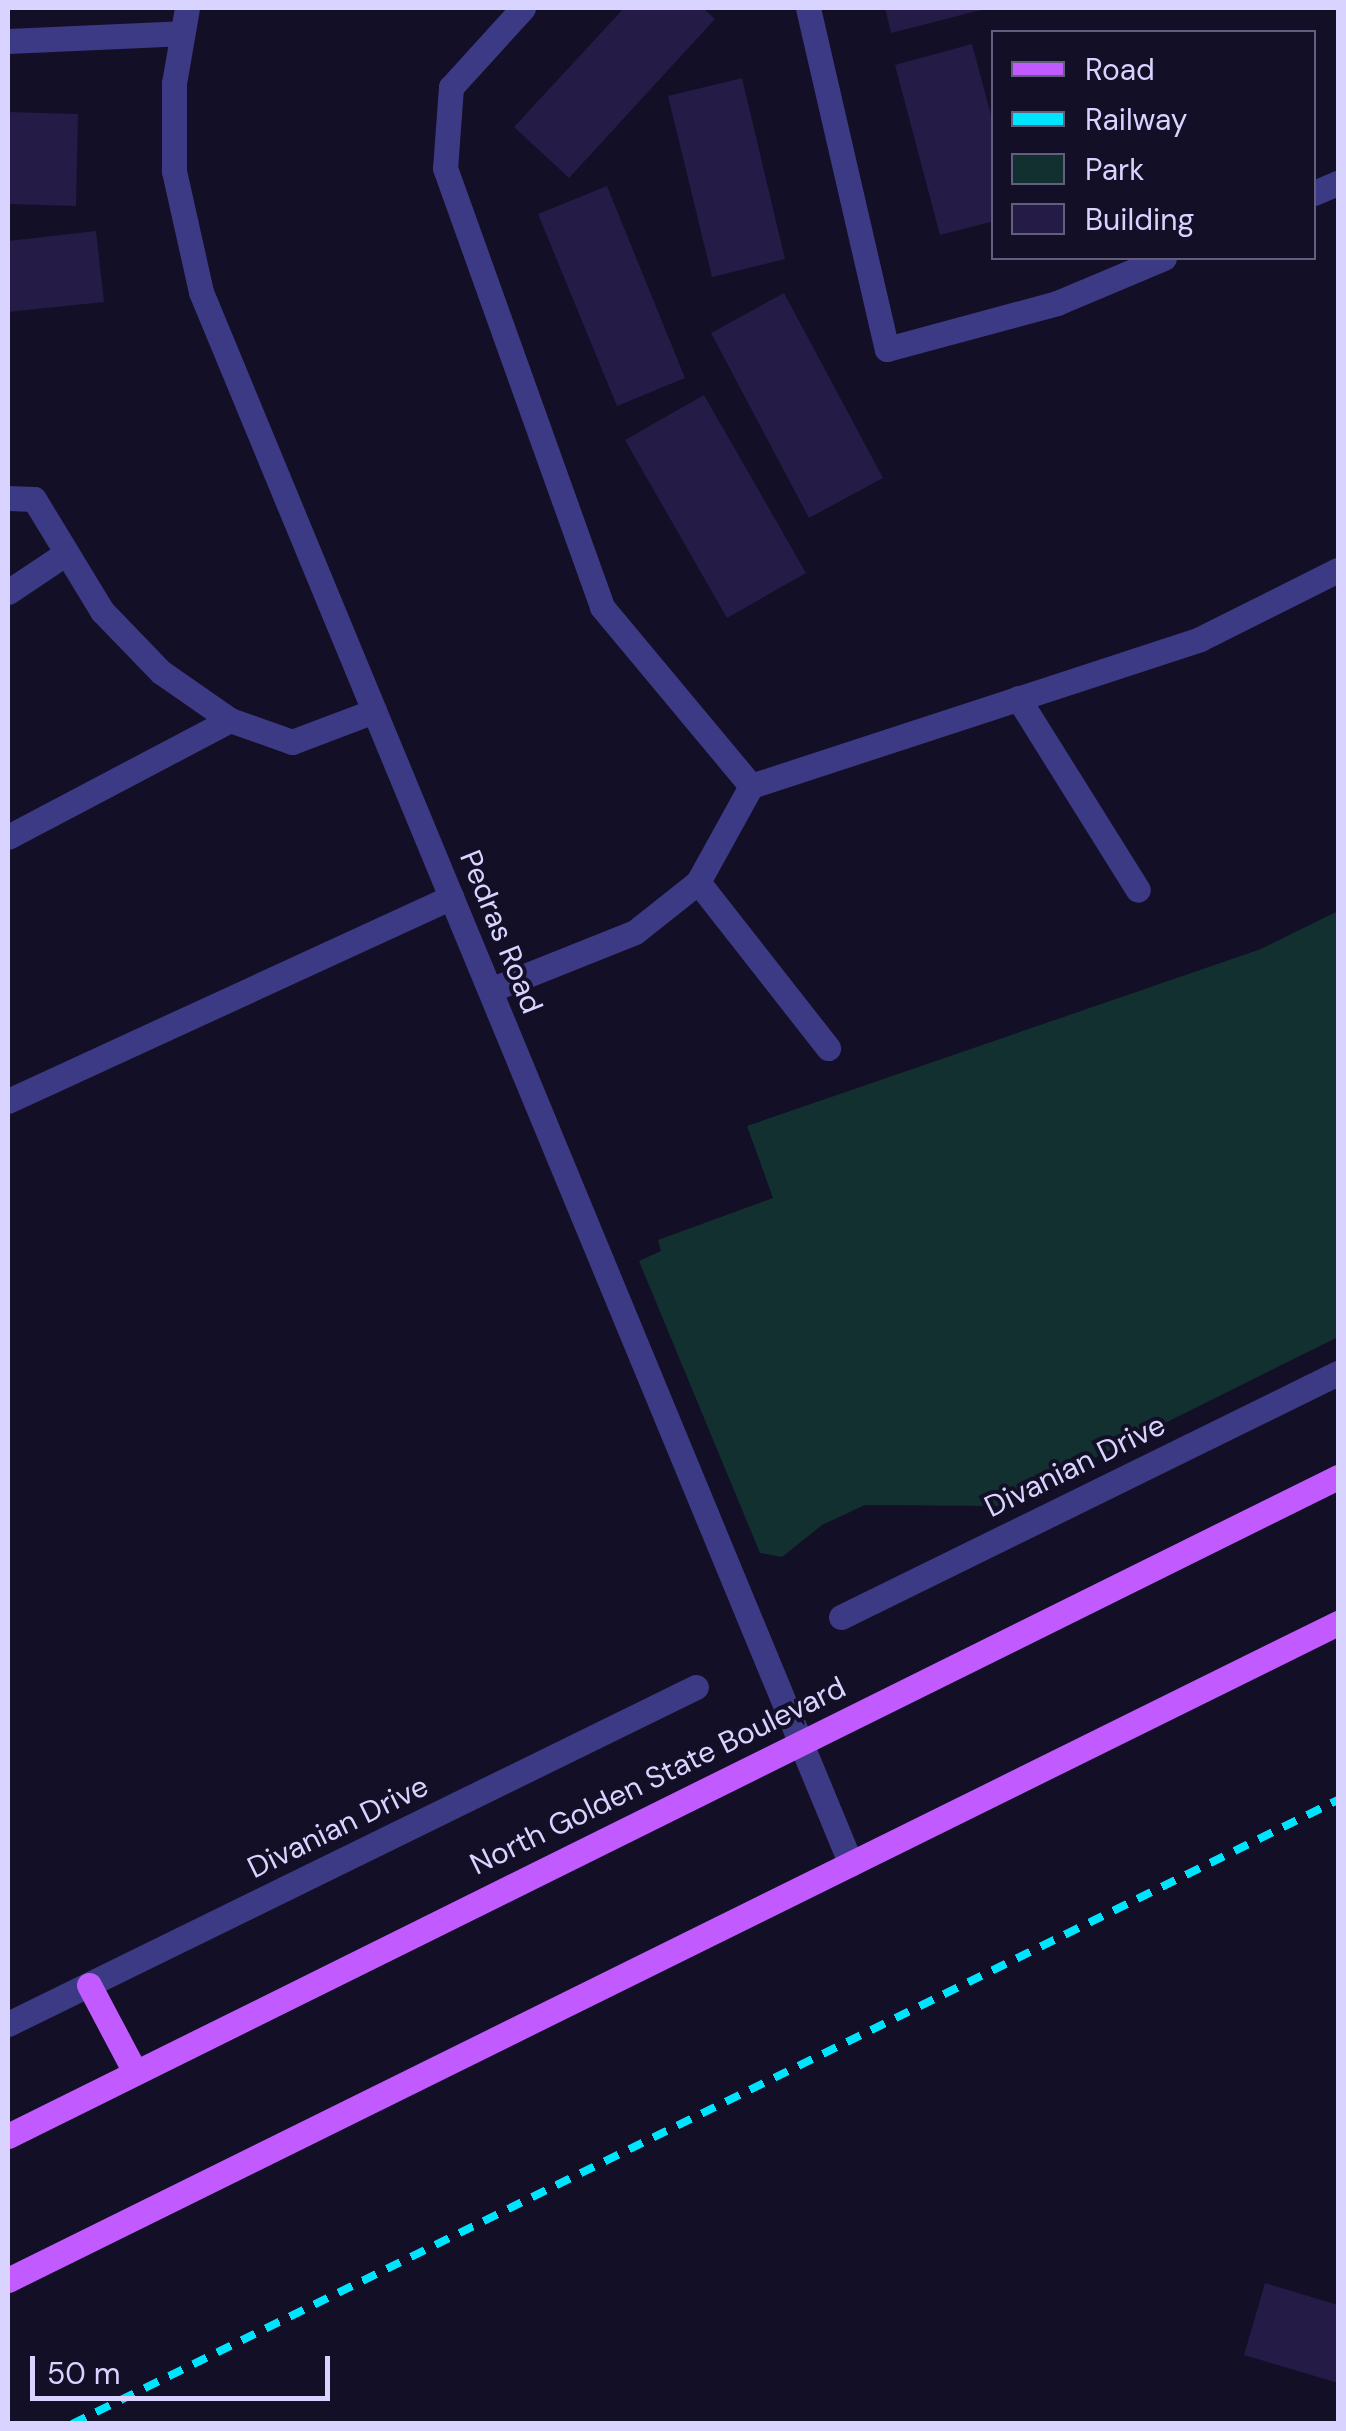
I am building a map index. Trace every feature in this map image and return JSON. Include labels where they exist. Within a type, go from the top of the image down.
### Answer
[{"type":"main road","name":"North Golden State Boulevard","points":[[8,2136],[1338,1477]]},
{"type":"main road","points":[[8,2280],[1338,1623]]},
{"type":"main road","points":[[88,1985],[135,2072]]},
{"type":"street","name":"Pedras Road","points":[[187,8],[172,126],[184,231],[201,292],[852,1864]]},
{"type":"street","points":[[523,8],[451,87],[444,168],[602,607],[750,786]]},
{"type":"street","points":[[808,8],[887,348],[1057,304],[1159,260]]},
{"type":"street","points":[[8,41],[181,34]]},
{"type":"street","points":[[8,498],[34,499],[102,611],[162,672],[230,720],[292,742],[374,711]]},
{"type":"street","points":[[8,592],[64,554]]},
{"type":"street","points":[[490,990],[635,932],[698,882],[750,786],[1200,638],[1338,570]]},
{"type":"street","points":[[1018,698],[1138,890]]},
{"type":"street","points":[[8,837],[230,720]]},
{"type":"street","points":[[698,882],[828,1048]]},
{"type":"street","points":[[8,1101],[384,924],[452,897]]},
{"type":"street","name":"Divanian Drive","points":[[841,1616],[1338,1373]]},
{"type":"street","name":"Divanian Drive","points":[[8,2024],[696,1687]]},
{"type":"green space","points":[[1338,911],[1338,1337],[998,1506],[865,1505],[822,1525],[782,1557],[760,1553],[639,1261],[661,1251],[658,1240],[773,1198],[747,1126],[1261,949]]},
{"type":"building","points":[[624,8],[703,8],[715,19],[569,178],[514,127]]},
{"type":"building","points":[[885,8],[985,8],[985,9],[891,33]]},
{"type":"building","points":[[972,44],[991,115],[991,222],[940,235],[895,65]]},
{"type":"building","points":[[742,78],[785,259],[712,277],[668,96]]},
{"type":"building","points":[[8,112],[78,114],[76,206],[8,204]]},
{"type":"building","points":[[607,186],[685,378],[617,406],[538,214]]},
{"type":"building","points":[[96,231],[104,302],[8,312],[8,241]]},
{"type":"building","points":[[784,293],[883,478],[809,518],[711,333]]},
{"type":"building","points":[[704,395],[806,573],[727,618],[625,440]]},
{"type":"building","points":[[1265,2283],[1338,2305],[1338,2383],[1244,2355]]},
{"type":"railway","points":[[72,2424],[1338,1800]]}]
